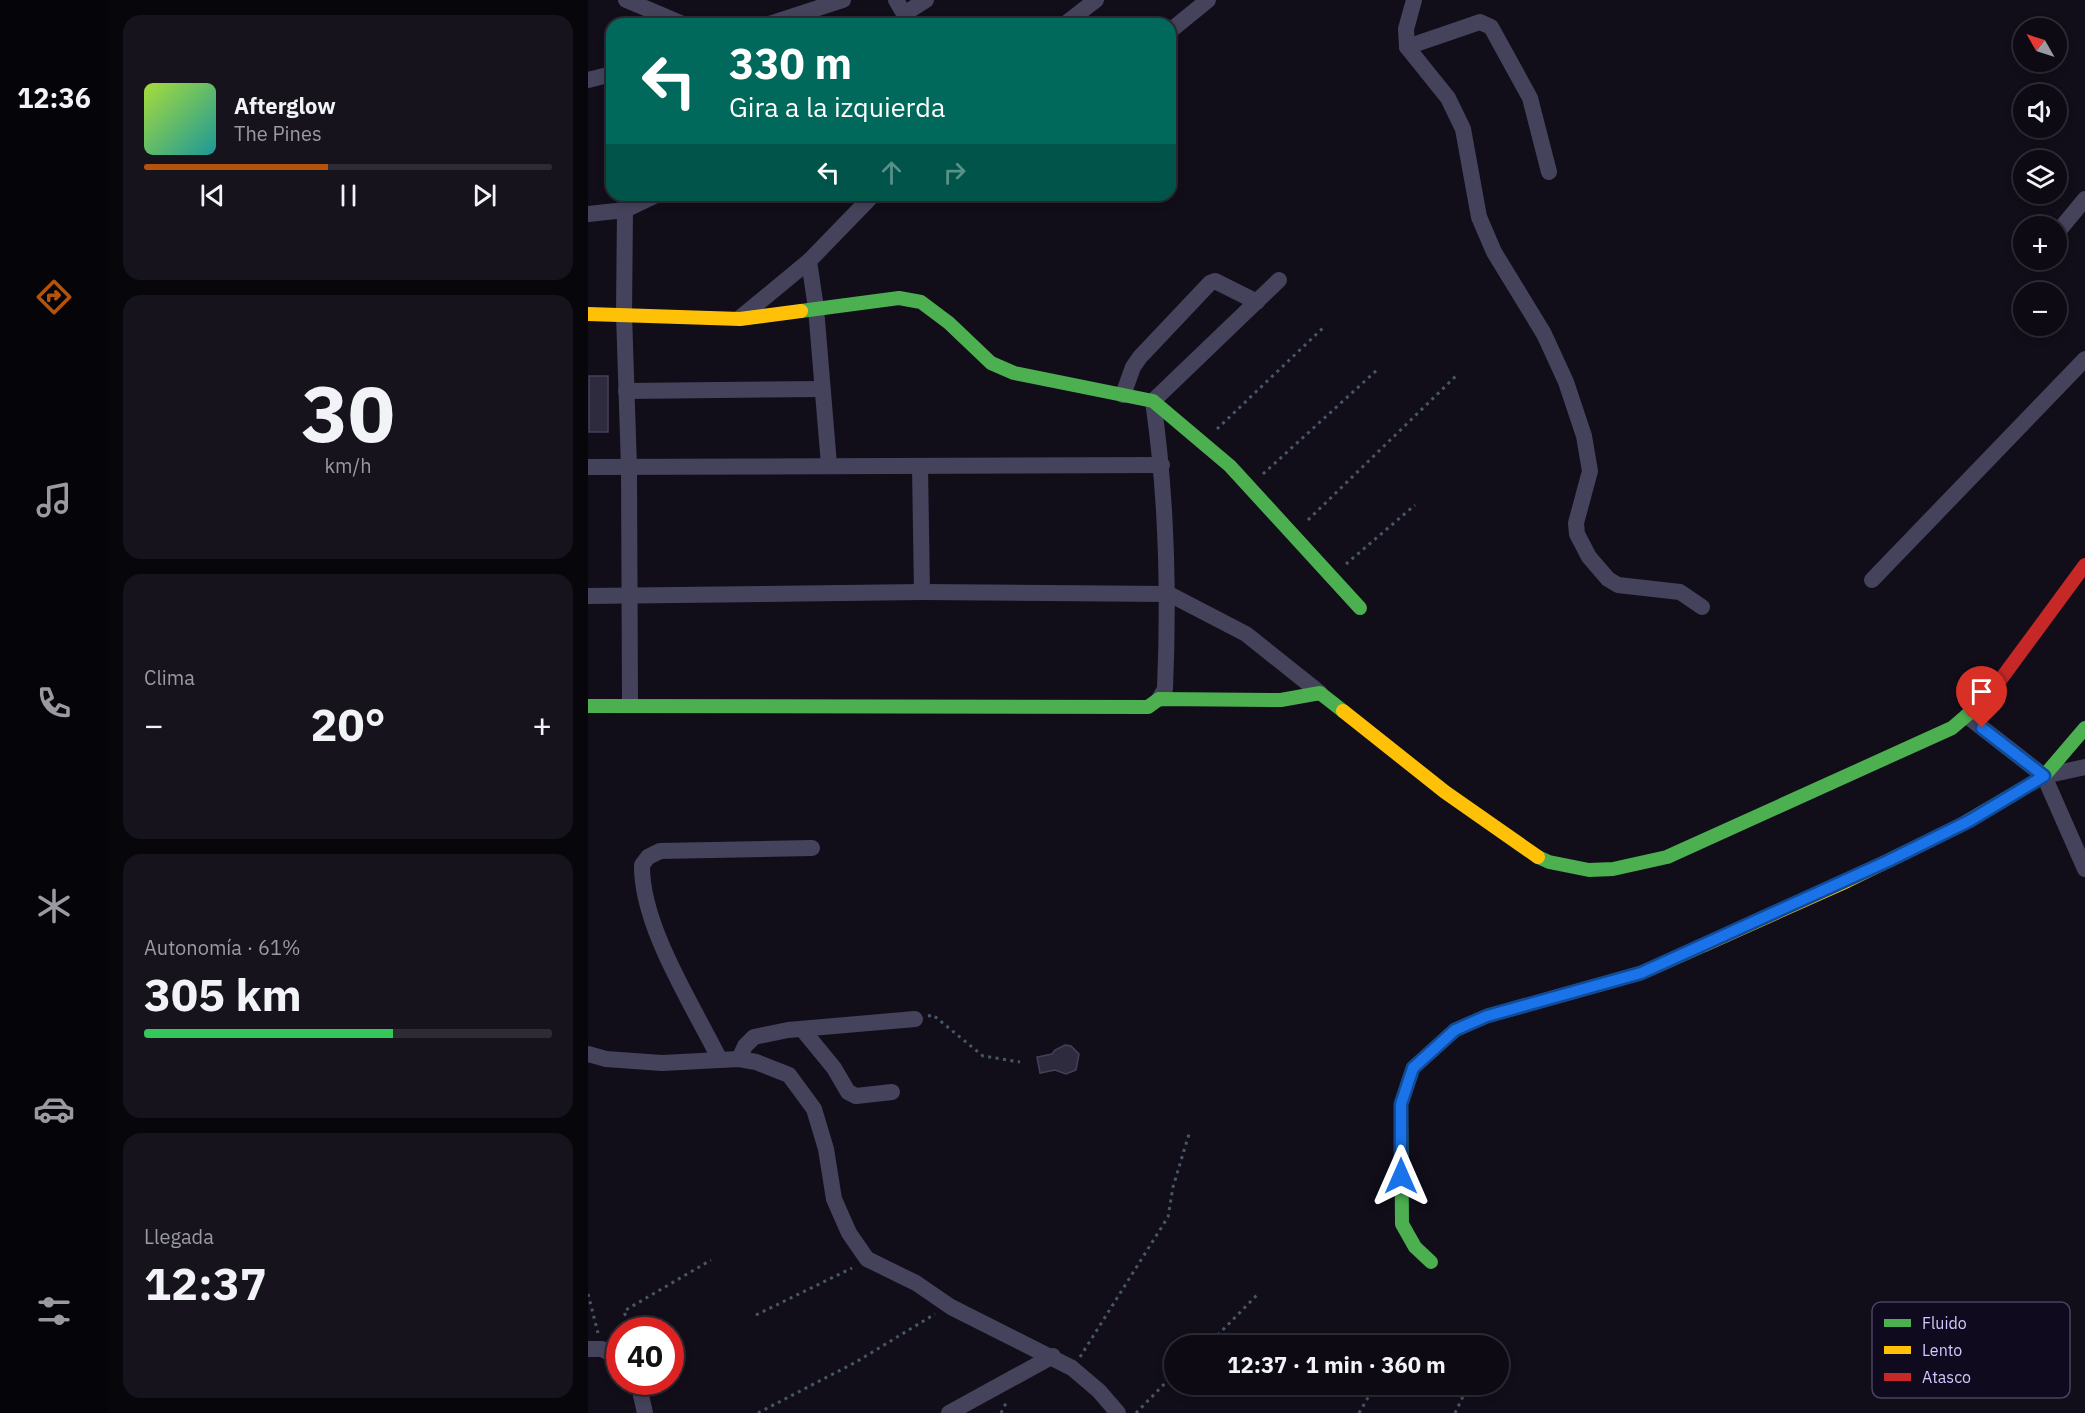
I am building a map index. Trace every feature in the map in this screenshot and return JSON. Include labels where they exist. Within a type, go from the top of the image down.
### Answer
[{"type":"street","points":[[626,0],[669,18]]},
{"type":"street","points":[[788,18],[843,0]]},
{"type":"street","points":[[904,13],[926,0]]},
{"type":"street","points":[[1073,18],[1096,0]]},
{"type":"street","points":[[1176,26],[1208,0]]},
{"type":"street","points":[[1414,0],[1406,28],[1407,47],[1434,79],[1463,129],[1479,217],[1494,252],[1544,334],[1566,382],[1584,436],[1590,471],[1576,523],[1577,534],[1589,557],[1608,579],[1618,585],[1680,592],[1702,607]]},
{"type":"street","points":[[1407,47],[1479,22],[1491,27],[1530,98],[1549,172]]},
{"type":"street","points":[[588,81],[606,76]]},
{"type":"street","points":[[2067,221],[2085,200]]},
{"type":"street","points":[[588,214],[625,210],[644,201]]},
{"type":"street","points":[[740,319],[809,261],[867,201]]},
{"type":"street","points":[[625,210],[624,314],[629,468],[630,705]]},
{"type":"street","points":[[809,261],[816,308],[829,465]]},
{"type":"street","points":[[1153,401],[1279,280]]},
{"type":"street","points":[[1123,395],[1133,367],[1140,357],[1213,282],[1257,302]]},
{"type":"street","points":[[588,314],[740,319],[899,298],[921,302],[949,322],[991,363],[1014,373],[1153,401],[1230,466],[1360,608]]},
{"type":"street","points":[[1872,580],[2085,359]]},
{"type":"street","points":[[626,391],[822,389]]},
{"type":"street","points":[[588,706],[1148,707],[1159,699],[1165,689],[1169,594],[1162,465],[1153,401]]},
{"type":"street","points":[[588,467],[1162,465]]},
{"type":"street","points":[[920,466],[922,592]]},
{"type":"street","points":[[588,596],[922,592],[1169,594],[1246,634],[1445,792],[1531,853],[1549,862],[1589,870],[1614,869],[1667,857],[1943,733],[1967,716],[1993,690],[2085,565]]},
{"type":"street","points":[[1159,699],[1281,700],[1320,693]]},
{"type":"street","points":[[1967,716],[2044,776],[2085,869]]},
{"type":"street","points":[[1431,1262],[1415,1247],[1402,1224],[1401,1104],[1413,1068],[1455,1030],[1487,1016],[1641,973],[1888,861],[1969,821],[2044,776],[2085,728]]},
{"type":"street","points":[[2044,776],[2085,768]]},
{"type":"street","points":[[719,1058],[658,936],[645,900],[642,865],[648,857],[660,851],[812,848]]},
{"type":"street","points":[[740,1059],[745,1046],[754,1037],[802,1029],[915,1019]]},
{"type":"street","points":[[802,1029],[834,1068],[848,1092],[856,1096],[892,1092]]},
{"type":"street","points":[[588,1054],[606,1059],[662,1063],[719,1058],[740,1059],[756,1062],[789,1075],[814,1109],[826,1149],[834,1199],[849,1233],[867,1259],[916,1283],[951,1307],[1053,1356],[1072,1368],[1099,1391],[1118,1413]]},
{"type":"street","points":[[949,1413],[1053,1356]]},
{"type":"street","points":[[639,1395],[640,1411]]},
{"type":"path","points":[[1203,442],[1325,327]]},
{"type":"path","points":[[1248,487],[1377,370]]},
{"type":"path","points":[[1293,534],[1458,374]]},
{"type":"path","points":[[1331,577],[1415,505]]},
{"type":"path","points":[[933,1015],[983,1056],[1020,1062]]},
{"type":"path","points":[[1079,1359],[1168,1217],[1173,1187],[1189,1134]]},
{"type":"path","points":[[756,1315],[867,1259]]},
{"type":"path","points":[[626,1317],[624,1311],[711,1260]]},
{"type":"path","points":[[588,1294],[595,1349]]},
{"type":"path","points":[[1218,1335],[1257,1295]]},
{"type":"path","points":[[758,1413],[816,1384],[951,1307]]},
{"type":"path","points":[[1136,1413],[1164,1384]]},
{"type":"path","points":[[1359,1413],[1370,1395]]},
{"type":"path","points":[[1455,1413],[1464,1395]]},
{"type":"building","points":[[589,376],[608,376],[608,432],[589,432]]},
{"type":"building","points":[[1065,1045],[1071,1046],[1079,1054],[1076,1070],[1066,1074],[1055,1070],[1040,1073],[1037,1057],[1052,1054]]},
{"type":"traffic: fast","points":[[801,311],[899,298],[921,302],[949,323],[991,363],[1014,373],[1153,401],[1230,466],[1360,608]]},
{"type":"traffic: fast","points":[[588,706],[1148,707],[1159,699],[1281,700],[1320,693],[1343,711]]},
{"type":"traffic: fast","points":[[1538,857],[1549,862],[1589,870],[1613,869],[1667,857],[1952,728],[1973,710]]},
{"type":"traffic: fast","points":[[1959,826],[2044,776],[2085,728]]},
{"type":"traffic: fast","points":[[1431,1262],[1415,1247],[1402,1224],[1401,1104],[1413,1068],[1455,1030],[1487,1016],[1641,973],[1704,945]]},
{"type":"traffic: slow","points":[[588,314],[740,319],[801,311]]},
{"type":"traffic: slow","points":[[1343,711],[1445,792],[1538,857]]},
{"type":"traffic: slow","points":[[1704,945],[1847,881],[1959,826]]},
{"type":"traffic: jam","points":[[1973,710],[1987,698],[2085,565]]},
{"type":"route","points":[[1401,1176],[1401,1104],[1413,1068],[1455,1030],[1487,1016],[1641,973],[1888,861],[1969,821],[2044,776],[1982,728]]}]
